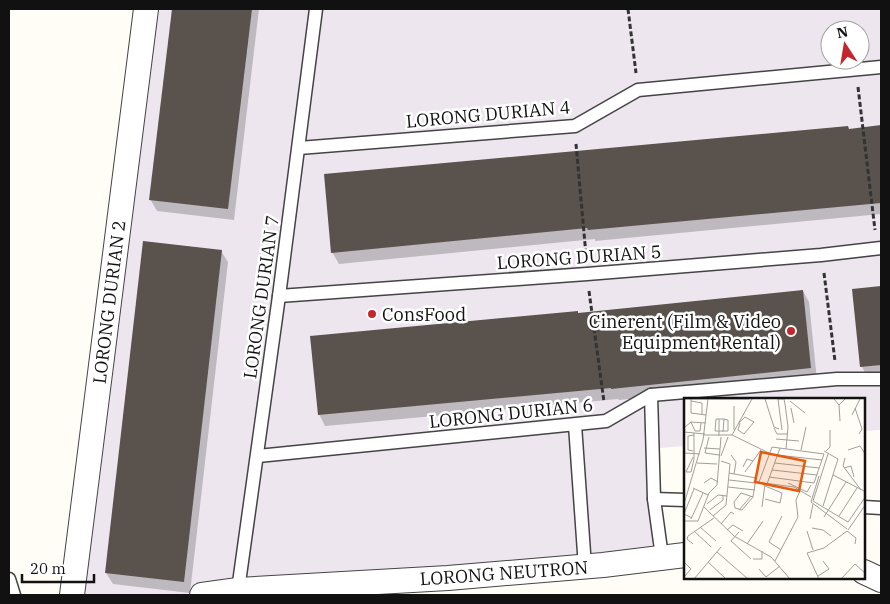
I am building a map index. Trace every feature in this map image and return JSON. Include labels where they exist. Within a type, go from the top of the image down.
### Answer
[{"type":"street","name":"LORONG DURIAN 2","points":[[72,595],[146,9]]},
{"type":"street","name":"LORONG NEUTRON","points":[[203,595],[238,590],[448,578],[603,566],[674,556]]},
{"type":"street","points":[[865,572],[881,580]]},
{"type":"lane","name":"LORONG DURIAN 7","points":[[238,590],[258,456],[316,9]]},
{"type":"lane","name":"LORONG DURIAN 4","points":[[298,148],[575,126],[638,90],[846,70]]},
{"type":"lane","name":"LORONG DURIAN 5","points":[[279,296],[821,256],[879,249]]},
{"type":"lane","name":"LORONG DURIAN 6","points":[[258,456],[606,421],[651,395],[837,379],[881,379]]},
{"type":"lane","points":[[651,395],[654,499],[674,556]]},
{"type":"lane","points":[[575,425],[585,566]]},
{"type":"lane","points":[[654,499],[684,500]]},
{"type":"lane","points":[[865,507],[881,508]]},
{"type":"lane","points":[[9,579],[14,595]]},
{"type":"path","points":[[628,9],[638,90]]},
{"type":"path","points":[[856,70],[879,249]]},
{"type":"path","points":[[575,126],[587,274],[606,421]]},
{"type":"path","points":[[821,256],[837,379]]},
{"type":"shaded area","points":[[134,9],[881,9],[881,430],[865,431],[865,398],[684,398],[684,446],[660,448],[650,569],[302,595],[85,595]]},
{"type":"building","points":[[172,9],[252,9],[228,209],[149,200]]},
{"type":"building","points":[[881,125],[881,203],[588,230],[587,228],[331,253],[324,174],[848,126],[849,129]]},
{"type":"building","points":[[143,241],[222,250],[184,582],[105,573]]},
{"type":"building","points":[[881,286],[881,365],[860,367],[852,289]]},
{"type":"building","points":[[803,290],[811,368],[611,389],[318,415],[310,336],[578,311],[578,313]]},
{"type":"place","name":"ConsFood","points":[[372,314]]},
{"type":"place","name":"Cinerent (Film & Video Equipment Rental)","points":[[791,331]]}]
